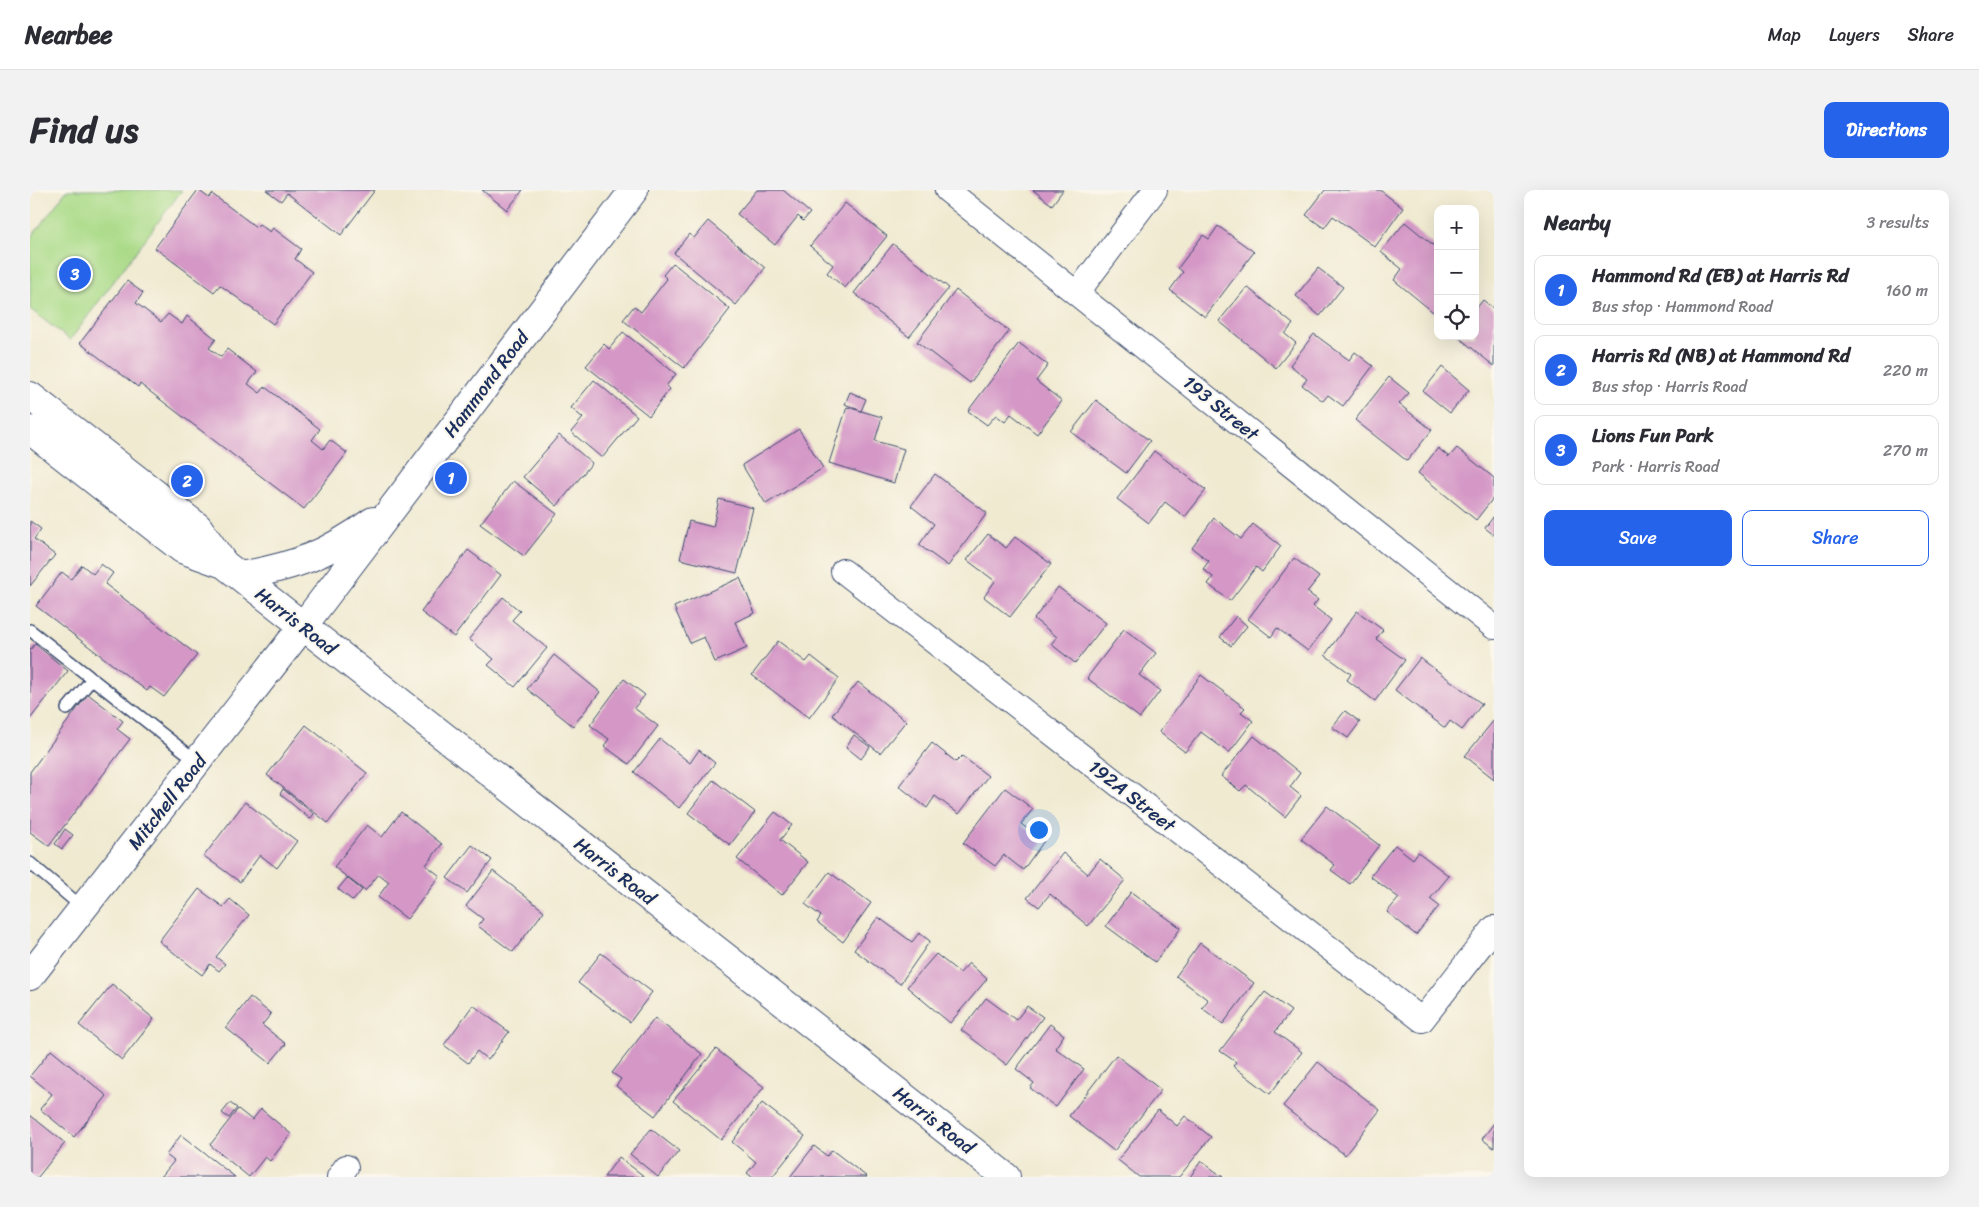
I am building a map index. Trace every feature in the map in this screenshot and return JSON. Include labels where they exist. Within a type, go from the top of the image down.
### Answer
[{"type":"main road","name":"Hammond Road","points":[[303,626],[634,190]]},
{"type":"main road","name":"Harris Road","points":[[30,396],[198,528],[232,570],[1006,1177]]},
{"type":"main road","name":"Harris Road","points":[[30,430],[182,549],[232,570]]},
{"type":"main road","points":[[232,570],[284,568],[317,556],[349,538],[394,506]]},
{"type":"main road","name":"Mitchell Road","points":[[30,976],[303,626]]},
{"type":"street","name":"193 Street","points":[[947,190],[1494,627]]},
{"type":"street","points":[[1077,293],[1155,190]]},
{"type":"street","name":"192A Street","points":[[843,571],[1422,1020],[1494,928]]},
{"type":"lane","points":[[30,630],[198,762]]},
{"type":"lane","points":[[67,709],[92,679]]},
{"type":"lane","points":[[30,864],[84,909]]},
{"type":"green space","points":[[67,190],[182,190],[70,340],[30,309],[30,239]]},
{"type":"building","points":[[198,190],[209,198],[212,194],[256,227],[259,224],[270,232],[273,228],[301,249],[295,259],[312,272],[273,324],[220,285],[214,292],[155,248]]},
{"type":"building","points":[[266,190],[375,190],[341,235],[287,193],[281,201]]},
{"type":"building","points":[[482,190],[523,190],[507,210]]},
{"type":"building","points":[[757,190],[783,190],[810,213],[803,221],[798,216],[775,245],[737,214]]},
{"type":"building","points":[[1033,190],[1063,190],[1052,205]]},
{"type":"building","points":[[1325,190],[1380,190],[1403,208],[1375,247],[1333,216],[1324,228],[1306,215]]},
{"type":"building","points":[[845,203],[887,236],[845,288],[827,273],[833,265],[810,246]]},
{"type":"building","points":[[708,221],[765,268],[736,305],[674,253],[689,234],[694,238]]},
{"type":"building","points":[[1405,222],[1434,246],[1433,312],[1394,280],[1402,269],[1381,252]]},
{"type":"building","points":[[1218,226],[1254,252],[1205,317],[1170,290],[1183,272],[1178,268],[1203,235],[1209,239]]},
{"type":"building","points":[[893,244],[949,288],[909,337],[854,293]]},
{"type":"building","points":[[673,263],[730,309],[684,368],[623,320],[634,306],[641,312],[667,279],[663,275]]},
{"type":"building","points":[[1318,268],[1343,287],[1320,316],[1296,296]]},
{"type":"building","points":[[127,281],[143,293],[136,303],[161,322],[168,314],[182,324],[187,316],[216,339],[209,348],[221,357],[227,349],[257,372],[248,384],[260,393],[265,387],[320,429],[312,440],[323,449],[330,440],[347,453],[304,509],[140,384],[138,387],[80,343]]},
{"type":"building","points":[[1247,287],[1293,324],[1285,334],[1296,343],[1276,368],[1219,321]]},
{"type":"building","points":[[956,290],[1009,331],[970,383],[917,342]]},
{"type":"building","points":[[1483,300],[1494,309],[1494,366],[1462,340],[1479,340],[1479,305]]},
{"type":"building","points":[[623,332],[676,374],[666,386],[670,389],[649,416],[586,366],[604,344],[609,349]]},
{"type":"building","points":[[1314,334],[1349,360],[1355,352],[1373,366],[1343,406],[1328,395],[1323,401],[1302,385],[1307,379],[1290,365]]},
{"type":"building","points":[[1019,343],[1048,365],[1036,381],[1062,401],[1037,434],[1011,414],[1005,422],[996,415],[987,425],[968,411]]},
{"type":"building","points":[[1442,367],[1469,390],[1450,413],[1423,391]]},
{"type":"building","points":[[1389,377],[1409,393],[1399,404],[1432,430],[1407,461],[1355,420]]},
{"type":"building","points":[[594,380],[637,416],[602,458],[571,432],[583,418],[571,408]]},
{"type":"building","points":[[850,392],[866,399],[861,411],[845,404]]},
{"type":"building","points":[[1096,400],[1150,441],[1126,473],[1071,432]]},
{"type":"building","points":[[847,407],[882,417],[875,441],[904,449],[894,483],[829,463]]},
{"type":"building","points":[[799,429],[823,468],[766,504],[742,465]]},
{"type":"building","points":[[559,435],[592,463],[557,506],[523,477]]},
{"type":"building","points":[[1438,448],[1449,457],[1457,448],[1494,478],[1494,497],[1476,520],[1418,473]]},
{"type":"building","points":[[1154,451],[1206,490],[1185,517],[1165,502],[1149,523],[1117,499]]},
{"type":"building","points":[[935,474],[987,513],[948,566],[919,545],[934,524],[911,506]]},
{"type":"building","points":[[513,481],[557,514],[524,556],[480,524]]},
{"type":"building","points":[[719,499],[753,508],[737,573],[680,559],[689,521],[713,527]]},
{"type":"building","points":[[1494,516],[1494,535],[1485,528]]},
{"type":"building","points":[[1214,518],[1241,539],[1253,524],[1281,546],[1262,572],[1256,567],[1230,601],[1208,584],[1213,577],[1203,569],[1209,561],[1192,548]]},
{"type":"building","points":[[30,521],[41,529],[34,539],[55,555],[30,586]]},
{"type":"building","points":[[988,534],[1006,548],[1015,537],[1051,564],[1010,617],[984,597],[995,581],[967,560]]},
{"type":"building","points":[[468,550],[501,575],[454,637],[421,612]]},
{"type":"building","points":[[1294,558],[1319,577],[1307,592],[1318,600],[1313,606],[1331,620],[1308,651],[1277,628],[1271,637],[1248,619]]},
{"type":"building","points":[[101,564],[113,573],[105,584],[197,655],[164,697],[150,687],[147,691],[36,606],[62,572],[71,579],[82,565],[93,574]]},
{"type":"building","points":[[740,578],[755,613],[735,622],[747,648],[715,662],[704,637],[690,643],[674,607]]},
{"type":"building","points":[[1058,587],[1106,623],[1075,663],[1051,644],[1057,637],[1034,619]]},
{"type":"building","points":[[503,597],[520,611],[512,620],[547,648],[515,687],[488,665],[494,659],[469,639]]},
{"type":"building","points":[[1357,611],[1383,630],[1376,639],[1405,660],[1375,701],[1347,680],[1351,674],[1325,655]]},
{"type":"building","points":[[1236,616],[1247,626],[1231,646],[1220,637]]},
{"type":"building","points":[[1124,629],[1156,653],[1139,675],[1160,691],[1140,718],[1087,678]]},
{"type":"building","points":[[778,641],[806,662],[811,656],[839,678],[809,718],[752,675]]},
{"type":"building","points":[[35,644],[68,671],[30,719],[30,650]]},
{"type":"building","points":[[554,655],[600,692],[573,726],[527,689]]},
{"type":"building","points":[[1420,658],[1482,704],[1462,730],[1450,721],[1445,728],[1395,690]]},
{"type":"building","points":[[1201,675],[1245,708],[1241,712],[1253,721],[1229,753],[1201,732],[1185,752],[1159,732]]},
{"type":"building","points":[[624,679],[645,695],[634,708],[658,726],[629,764],[604,746],[609,739],[590,725]]},
{"type":"building","points":[[858,682],[906,721],[880,753],[832,715]]},
{"type":"building","points":[[88,694],[123,721],[117,729],[130,739],[49,846],[30,832],[30,772]]},
{"type":"building","points":[[1345,711],[1360,722],[1348,738],[1332,727]]},
{"type":"building","points":[[1494,720],[1494,779],[1465,756]]},
{"type":"building","points":[[306,725],[367,773],[328,823],[267,775]]},
{"type":"building","points":[[854,735],[870,747],[861,759],[846,747]]},
{"type":"building","points":[[1254,736],[1300,773],[1290,787],[1301,796],[1285,817],[1246,785],[1240,791],[1221,776]]},
{"type":"building","points":[[660,739],[690,763],[699,750],[715,763],[679,808],[634,772]]},
{"type":"building","points":[[932,743],[956,762],[962,756],[988,776],[959,814],[935,796],[927,808],[899,786]]},
{"type":"building","points":[[713,780],[755,812],[730,845],[688,813]]},
{"type":"building","points":[[1005,788],[1033,809],[1021,824],[1044,841],[1023,870],[1004,855],[995,866],[963,843]]},
{"type":"building","points":[[283,789],[314,814],[310,819],[280,794]]},
{"type":"building","points":[[245,802],[297,841],[277,868],[260,855],[240,882],[204,856]]},
{"type":"building","points":[[1327,806],[1379,845],[1350,884],[1331,870],[1335,865],[1301,839]]},
{"type":"building","points":[[401,812],[442,844],[426,865],[440,876],[407,919],[378,897],[389,882],[379,874],[365,891],[334,867],[367,825],[382,837]]},
{"type":"building","points":[[775,812],[792,825],[780,840],[808,862],[782,895],[737,859]]},
{"type":"building","points":[[65,829],[73,835],[62,849],[55,844]]},
{"type":"building","points":[[472,845],[492,860],[467,893],[447,878]]},
{"type":"building","points":[[1395,845],[1413,859],[1418,852],[1449,876],[1430,899],[1439,906],[1416,935],[1387,912],[1399,898],[1370,876]]},
{"type":"building","points":[[1063,853],[1088,874],[1100,859],[1125,880],[1088,926],[1050,894],[1039,907],[1027,898]]},
{"type":"building","points":[[493,871],[544,911],[513,952],[478,926],[483,919],[466,906]]},
{"type":"building","points":[[829,872],[871,903],[843,942],[817,922],[821,916],[805,904]]},
{"type":"building","points":[[347,878],[362,890],[353,901],[338,889]]},
{"type":"building","points":[[199,889],[223,907],[230,899],[249,915],[216,957],[225,964],[219,971],[210,964],[202,975],[159,941]]},
{"type":"building","points":[[1131,892],[1181,928],[1155,962],[1106,926]]},
{"type":"building","points":[[878,917],[912,942],[919,933],[930,941],[900,984],[854,950]]},
{"type":"building","points":[[1200,943],[1254,983],[1223,1024],[1202,1008],[1208,1000],[1176,976]]},
{"type":"building","points":[[601,953],[652,992],[630,1022],[578,983]]},
{"type":"building","points":[[936,954],[960,973],[969,963],[987,979],[950,1023],[907,987]]},
{"type":"building","points":[[112,984],[154,1019],[122,1060],[79,1025]]},
{"type":"building","points":[[1265,992],[1291,1011],[1275,1032],[1302,1052],[1270,1094],[1233,1066],[1236,1062],[1220,1051]]},
{"type":"building","points":[[250,997],[271,1014],[262,1025],[286,1044],[270,1063],[226,1028]]},
{"type":"building","points":[[986,998],[1016,1020],[1027,1006],[1043,1017],[1007,1065],[961,1030]]},
{"type":"building","points":[[473,1005],[509,1032],[488,1060],[477,1051],[468,1063],[444,1045]]},
{"type":"building","points":[[655,1018],[702,1054],[655,1116],[616,1086],[621,1079],[612,1073]]},
{"type":"building","points":[[1050,1024],[1064,1035],[1055,1048],[1084,1069],[1056,1107],[1030,1088],[1034,1083],[1016,1069]]},
{"type":"building","points":[[716,1049],[764,1087],[721,1140],[673,1101]]},
{"type":"building","points":[[51,1050],[107,1096],[74,1137],[40,1109],[52,1094],[30,1076]]},
{"type":"building","points":[[1116,1055],[1161,1090],[1114,1151],[1069,1116]]},
{"type":"building","points":[[1318,1062],[1380,1110],[1345,1155],[1283,1106]]},
{"type":"building","points":[[230,1103],[237,1108],[229,1118],[222,1113]]},
{"type":"building","points":[[762,1103],[805,1136],[772,1177],[752,1177],[747,1173],[756,1162],[732,1142]]},
{"type":"building","points":[[238,1109],[252,1120],[261,1109],[291,1134],[270,1161],[265,1157],[249,1177],[210,1145]]},
{"type":"building","points":[[1158,1110],[1177,1126],[1185,1116],[1211,1137],[1179,1177],[1139,1177],[1118,1160]]},
{"type":"building","points":[[30,1115],[65,1143],[38,1177],[30,1177]]},
{"type":"building","points":[[1494,1123],[1494,1148],[1482,1139]]},
{"type":"building","points":[[651,1129],[679,1151],[658,1177],[630,1154]]},
{"type":"building","points":[[181,1135],[235,1177],[161,1177],[174,1161],[166,1155]]},
{"type":"building","points":[[814,1146],[827,1156],[832,1150],[867,1177],[790,1177]]},
{"type":"building","points":[[619,1157],[645,1177],[604,1177]]},
{"type":"building","points":[[1201,1161],[1223,1177],[1190,1177]]},
{"type":"place","name":"Lions Fun Park","points":[[75,274]]},
{"type":"place","name":"Hammond Rd (EB) at Harris Rd","points":[[451,478]]},
{"type":"place","name":"Harris Rd (NB) at Hammond Rd","points":[[187,481]]}]
